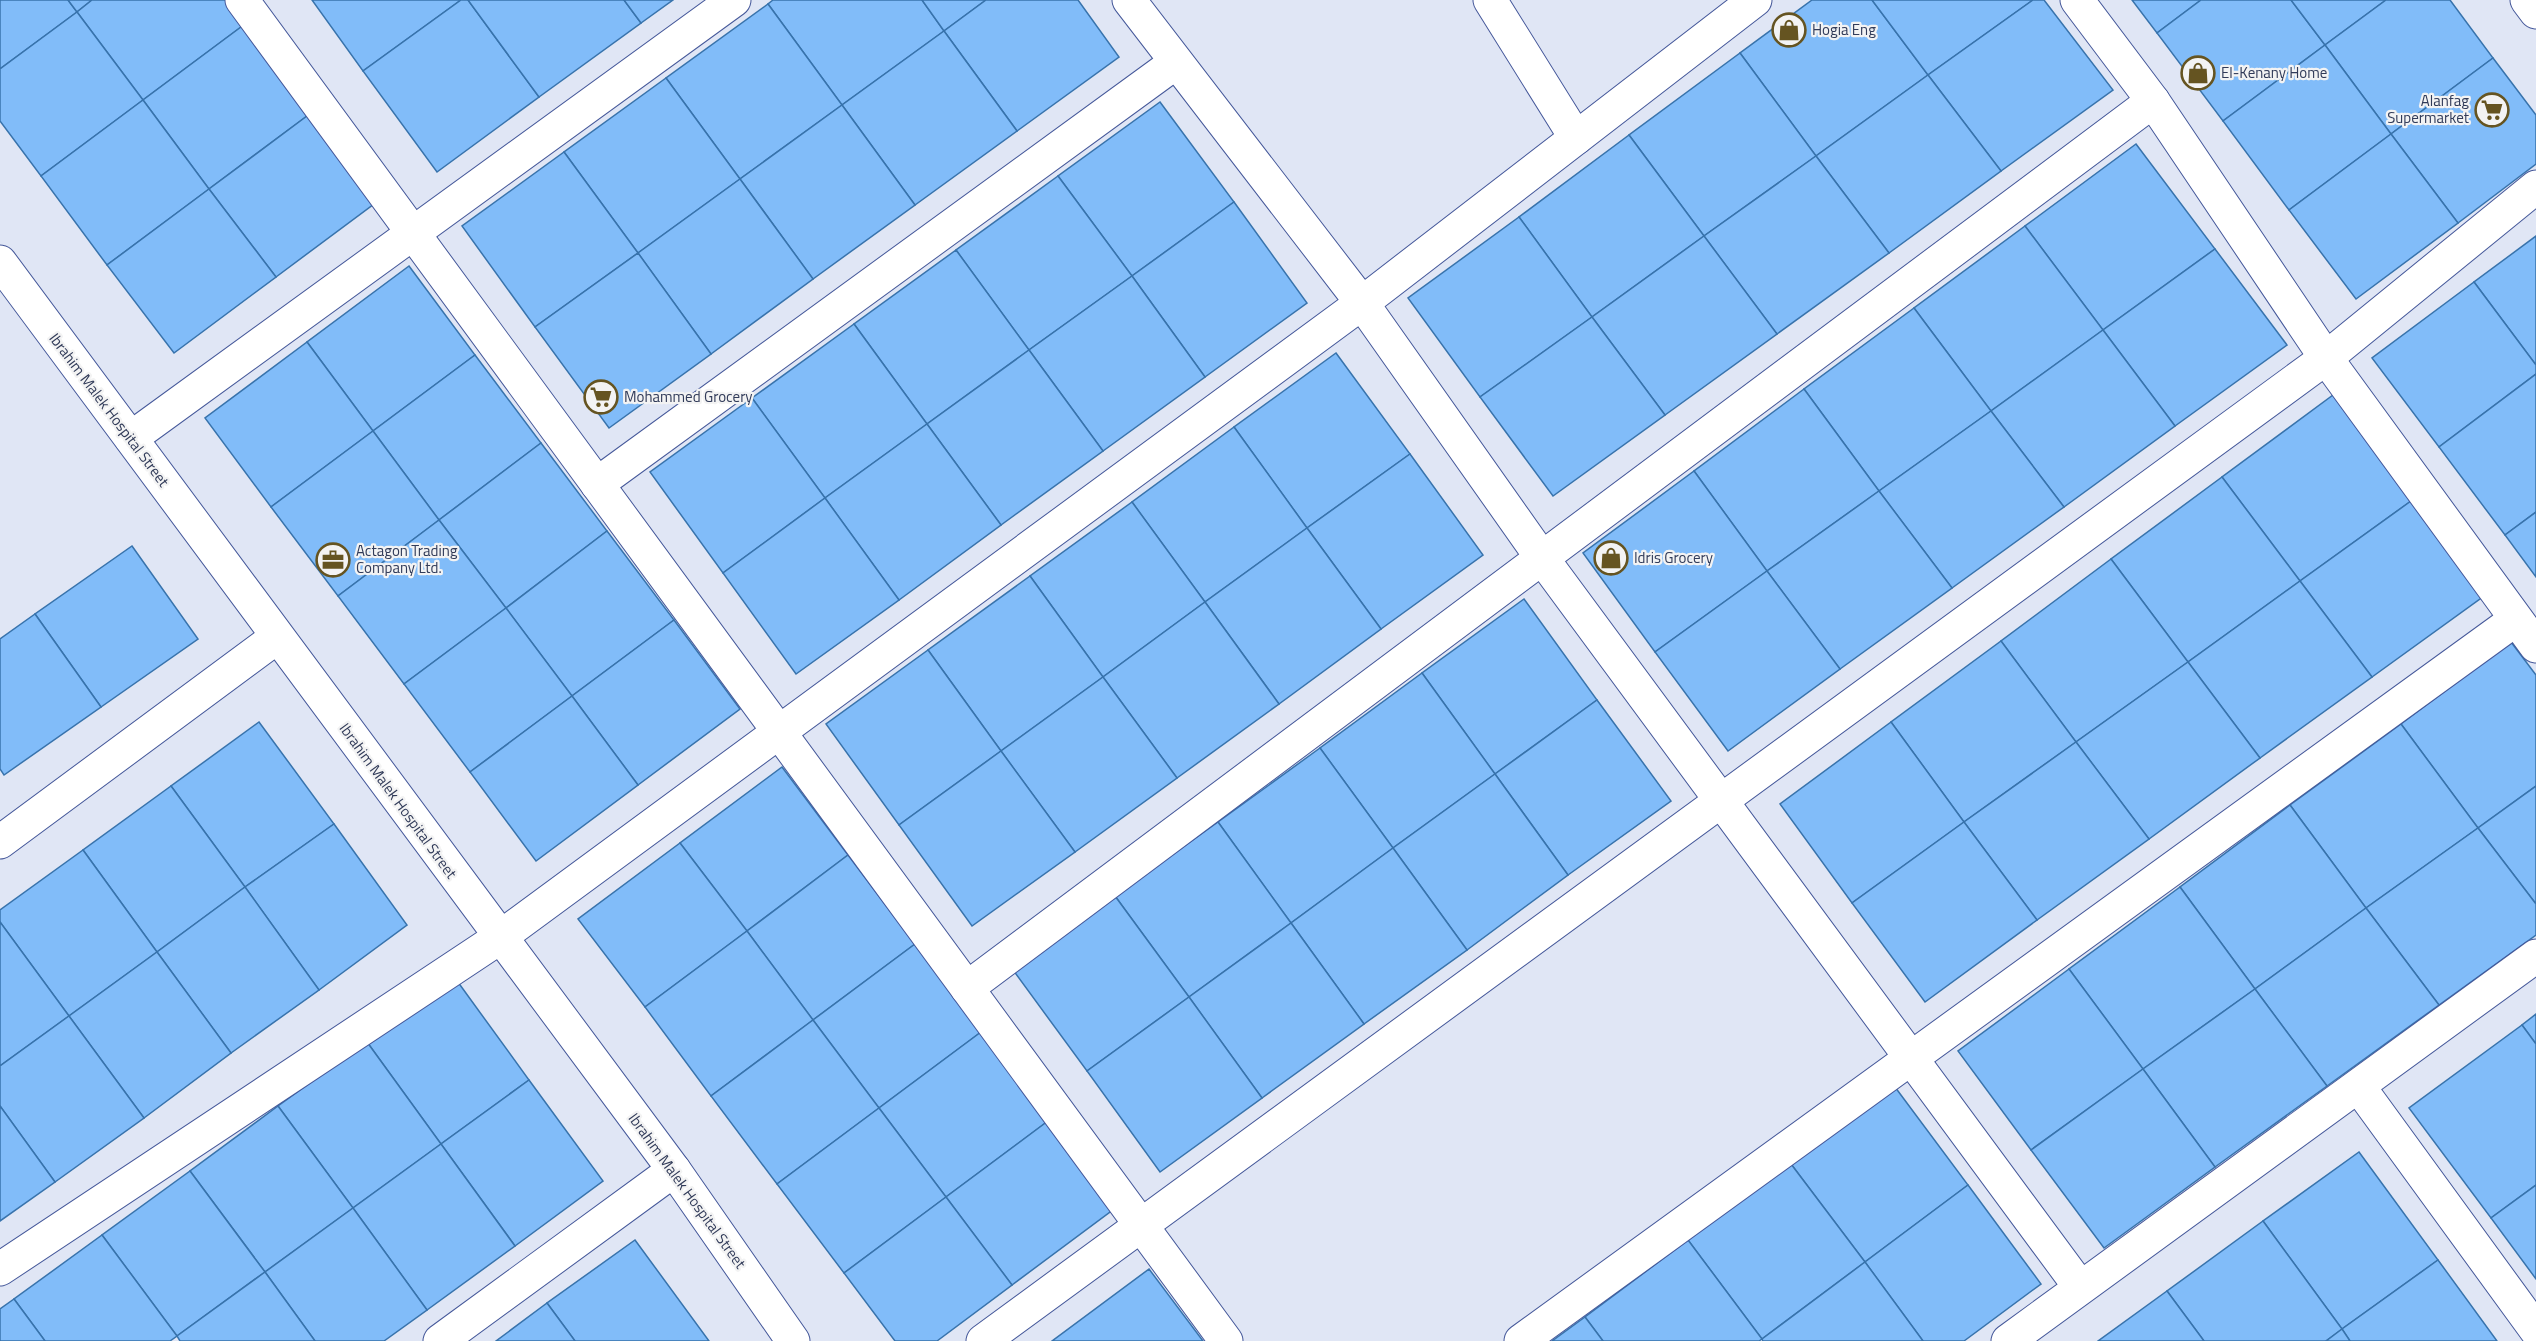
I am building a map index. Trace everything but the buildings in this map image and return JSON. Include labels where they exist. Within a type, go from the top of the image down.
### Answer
[{"type":"street","points":[[242,0],[1226,1341]]},
{"type":"street","points":[[131,438],[734,0]]},
{"type":"street","points":[[1129,0],[1175,63],[1362,303],[1542,558],[2080,1287]]},
{"type":"street","points":[[1490,0],[1576,138]]},
{"type":"street","points":[[0,1269],[499,938],[1362,303],[1755,0]]},
{"type":"street","points":[[2077,0],[2153,101],[2326,358],[2536,646]]},
{"type":"street","points":[[2527,0],[2536,12]]},
{"type":"street","points":[[597,484],[1175,63]]},
{"type":"street","points":[[967,988],[2153,101]]},
{"type":"street","points":[[983,1341],[2326,358],[2536,187]]},
{"type":"street","name":"Ibrahim Malek Hospital Street","points":[[0,262],[499,938],[674,1170],[793,1341]]},
{"type":"street","points":[[1521,1341],[2515,620]]},
{"type":"street","points":[[0,842],[277,637]]},
{"type":"street","points":[[2008,1341],[2536,956]]},
{"type":"street","points":[[2359,1087],[2536,1330]]},
{"type":"street","points":[[440,1341],[674,1170]]},
{"type":"place","name":"Hogia Eng","points":[[1789,30]]},
{"type":"place","name":"El-Kenany Home","points":[[2198,73]]},
{"type":"place","name":"Alanfag Supermarket","points":[[2492,110]]},
{"type":"place","name":"Mohammed Grocery","points":[[601,397]]},
{"type":"place","name":"Idris Grocery","points":[[1611,558]]},
{"type":"place","name":"Actagon Trading Company Ltd.","points":[[333,560]]}]
